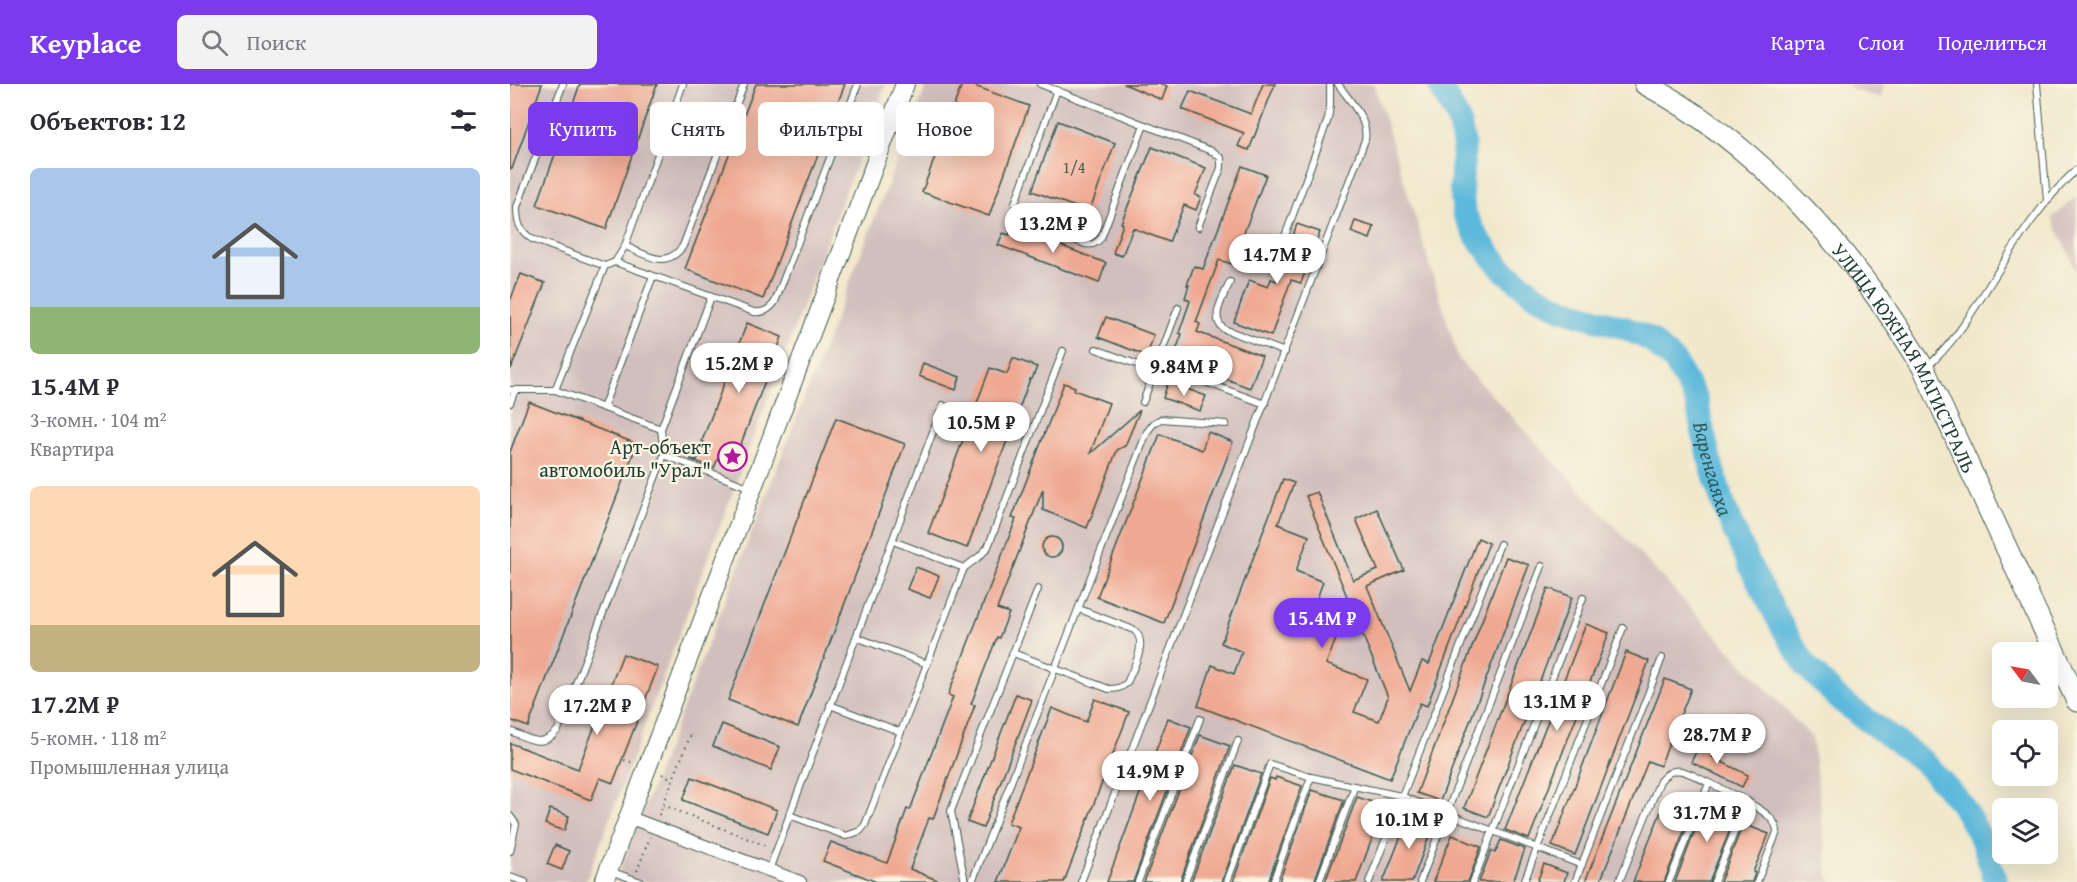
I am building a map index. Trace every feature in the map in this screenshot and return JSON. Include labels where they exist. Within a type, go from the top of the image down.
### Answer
[{"type":"highway","name":"УЛИЦА ЮЖНАЯ МАГИСТРАЛЬ","points":[[1645,84],[1694,114],[1736,145],[1791,196],[1869,284],[1924,369],[2077,701]]},
{"type":"main road","points":[[606,876],[905,84]]},
{"type":"street","points":[[628,817],[800,882]]},
{"type":"lane","points":[[563,84],[518,207],[517,221],[522,232],[532,239],[604,266],[615,262],[625,246],[683,84]]},
{"type":"lane","points":[[625,246],[661,260],[670,259],[683,246],[744,84]]},
{"type":"lane","points":[[615,262],[754,312],[762,313],[771,308],[858,84]]},
{"type":"lane","points":[[1040,84],[1214,152],[1221,158],[1221,168],[1198,228]]},
{"type":"lane","points":[[1274,266],[1328,119],[1330,84]]},
{"type":"lane","points":[[1082,882],[1285,352],[1366,133],[1364,122],[1338,84]]},
{"type":"lane","points":[[2037,84],[2047,202]]},
{"type":"lane","points":[[1057,90],[1015,203],[1017,216],[1022,220],[1085,244],[1097,243],[1101,238],[1144,125]]},
{"type":"lane","points":[[1924,369],[1952,342],[2019,240],[2047,202],[2077,169]]},
{"type":"lane","points":[[555,390],[604,266]]},
{"type":"lane","points":[[603,408],[653,276]]},
{"type":"lane","points":[[1230,282],[1216,316],[1219,326],[1285,352]]},
{"type":"lane","points":[[510,731],[543,742],[552,738],[558,730],[664,454],[662,429],[711,297]]},
{"type":"lane","points":[[1143,402],[1178,308]]},
{"type":"lane","points":[[1096,349],[1136,364],[1178,372],[1265,404]]},
{"type":"lane","points":[[789,815],[846,836],[860,831],[866,825],[964,568],[988,547],[1063,351]]},
{"type":"lane","points":[[510,403],[513,390],[555,390],[662,429]]},
{"type":"lane","points":[[768,870],[943,405]]},
{"type":"lane","points":[[972,882],[1147,432],[1154,423],[1161,420],[1226,424]]},
{"type":"lane","points":[[664,454],[752,488]]},
{"type":"lane","points":[[893,541],[964,568]]},
{"type":"lane","points":[[1369,882],[1500,544]]},
{"type":"lane","points":[[1420,882],[1542,566]]},
{"type":"lane","points":[[965,882],[951,811],[1038,589]]},
{"type":"lane","points":[[1473,882],[1582,598]]},
{"type":"lane","points":[[1013,653],[1109,689],[1117,689],[1127,683],[1140,649],[1139,634],[1079,609]]},
{"type":"lane","points":[[1524,882],[1623,628]]},
{"type":"lane","points":[[856,637],[927,664]]},
{"type":"lane","points":[[1575,882],[1662,658]]},
{"type":"lane","points":[[830,705],[901,732]]},
{"type":"lane","points":[[1138,882],[1200,719]]},
{"type":"lane","points":[[1185,882],[1238,741]]},
{"type":"lane","points":[[1227,882],[1270,764],[1353,788],[1401,796],[1582,864]]},
{"type":"lane","points":[[1619,882],[1660,780],[1672,769],[1679,770],[1747,801],[1773,819],[1777,832],[1757,882]]},
{"type":"lane","points":[[1273,882],[1311,777]]},
{"type":"lane","points":[[1669,882],[1709,783]]},
{"type":"lane","points":[[1318,882],[1353,788]]},
{"type":"lane","points":[[1714,882],[1747,801]]},
{"type":"lane","points":[[510,816],[516,824],[510,851]]},
{"type":"lane","points":[[606,876],[637,881]]},
{"type":"lane","points":[[510,878],[525,882]]},
{"type":"path","points":[[637,881],[654,827],[690,734]]},
{"type":"path","points":[[663,805],[776,850]]},
{"type":"shaded area","points":[[510,84],[886,84],[879,102],[758,102],[758,156],[859,156],[586,882],[510,882]]},
{"type":"shaded area","points":[[927,84],[1374,84],[1459,360],[1812,738],[1829,876],[1832,882],[615,882],[899,156],[994,156],[994,102],[920,102]]},
{"type":"shaded area","points":[[1847,84],[1884,84],[1881,98],[1853,90]]},
{"type":"shaded area","points":[[2077,197],[2077,272],[2052,218]]},
{"type":"building","points":[[510,84],[542,84],[536,102],[528,102],[528,124],[512,169],[510,169]]},
{"type":"building","points":[[580,84],[657,84],[638,138],[638,102],[574,102]]},
{"type":"building","points":[[756,84],[845,84],[838,102],[758,102],[758,156],[818,156],[763,299],[685,269],[728,156],[746,156],[746,110]]},
{"type":"building","points":[[962,84],[969,84],[1029,106],[989,216],[922,192],[935,156],[994,156],[994,102],[955,102]]},
{"type":"building","points":[[1124,84],[1161,84],[1167,86],[1162,100]]},
{"type":"building","points":[[1263,84],[1275,84],[1249,150],[1238,146],[1244,133],[1182,109],[1190,91],[1251,114]]},
{"type":"building","points":[[1058,121],[1115,143],[1089,212],[1032,191]]},
{"type":"building","points":[[1152,147],[1206,168],[1195,195],[1201,197],[1196,210],[1184,205],[1169,242],[1133,228],[1122,256],[1113,253],[1123,224],[1121,223]]},
{"type":"building","points":[[554,156],[632,156],[606,229],[537,205]]},
{"type":"building","points":[[1242,166],[1266,175],[1232,264],[1219,260],[1196,322],[1200,324],[1197,332],[1262,356],[1250,388],[1173,359],[1190,301],[1185,298],[1189,285],[1187,285],[1194,266],[1203,269]]},
{"type":"building","points":[[1355,221],[1374,227],[1370,239],[1351,232]]},
{"type":"building","points":[[1297,224],[1320,232],[1301,283],[1291,280],[1271,336],[1234,322],[1249,280],[1268,287],[1271,279],[1277,281]]},
{"type":"building","points":[[1012,227],[1106,263],[1099,283],[998,245],[1003,233],[1009,235]]},
{"type":"building","points":[[521,274],[545,283],[511,369],[510,301]]},
{"type":"building","points":[[1106,317],[1154,335],[1147,356],[1098,337]]},
{"type":"building","points":[[747,323],[782,337],[737,454],[722,448],[714,468],[690,459],[697,460],[704,442],[702,441]]},
{"type":"building","points":[[1013,358],[1037,367],[1030,379],[967,548],[928,533],[990,368],[1007,374]]},
{"type":"building","points":[[923,363],[960,377],[956,390],[919,376]]},
{"type":"building","points":[[1168,382],[1206,396],[1200,411],[1163,398]]},
{"type":"building","points":[[1064,383],[1075,387],[1074,390],[1109,403],[1090,454],[1140,410],[1125,446],[1117,450],[1087,528],[1043,510],[1043,489],[997,609],[1009,613],[999,638],[997,637],[971,704],[975,705],[933,819],[929,818],[910,869],[942,882],[877,882],[823,861],[831,842],[887,863],[953,697],[948,695],[1016,519],[1012,518]]},
{"type":"building","points":[[529,402],[637,444],[528,727],[510,720],[510,452]]},
{"type":"building","points":[[836,418],[905,444],[798,727],[728,700]]},
{"type":"building","points":[[1208,432],[1233,442],[1164,623],[1097,597],[1160,434],[1202,450]]},
{"type":"building","points":[[1283,479],[1294,483],[1278,524],[1309,536],[1296,571],[1323,582],[1310,617],[1340,629],[1326,664],[1367,679],[1354,712],[1379,721],[1388,697],[1306,496],[1317,492],[1353,580],[1378,570],[1356,519],[1377,509],[1404,570],[1367,586],[1410,691],[1422,661],[1429,664],[1478,538],[1489,543],[1427,706],[1420,703],[1390,779],[1198,706],[1212,665],[1234,674],[1242,652],[1221,643]]},
{"type":"building","points":[[1048,537],[1056,537],[1062,543],[1062,551],[1056,557],[1048,557],[1042,551],[1042,543]]},
{"type":"building","points":[[1506,557],[1529,565],[1440,801],[1417,793]]},
{"type":"building","points":[[916,567],[939,576],[930,598],[907,589]]},
{"type":"building","points":[[1548,588],[1572,597],[1488,817],[1464,808]]},
{"type":"building","points":[[1586,624],[1609,633],[1529,839],[1505,830]]},
{"type":"building","points":[[1626,652],[1649,661],[1575,855],[1552,846]]},
{"type":"building","points":[[623,654],[658,667],[613,783],[600,778],[591,800],[510,769],[510,743],[578,769]]},
{"type":"building","points":[[1665,679],[1691,689],[1660,766],[1648,761],[1600,882],[1585,882]]},
{"type":"building","points":[[1016,694],[1032,700],[983,828],[967,822]]},
{"type":"building","points":[[1095,699],[1129,712],[1064,882],[998,882],[1019,827],[1008,823],[1052,708],[1086,722]]},
{"type":"building","points":[[1168,718],[1191,727],[1133,882],[1107,882]]},
{"type":"building","points":[[722,724],[780,747],[771,770],[713,746]]},
{"type":"building","points":[[1200,735],[1230,746],[1180,882],[1144,882]]},
{"type":"building","points":[[1701,742],[1716,750],[1712,757],[1748,775],[1742,787],[1691,762]]},
{"type":"building","points":[[1235,765],[1261,774],[1222,882],[1191,882]]},
{"type":"building","points":[[692,777],[777,810],[768,833],[683,800]]},
{"type":"building","points":[[1276,777],[1302,786],[1268,882],[1233,882],[1270,778],[1275,780]]},
{"type":"building","points":[[1312,790],[1344,800],[1314,882],[1279,882]]},
{"type":"building","points":[[1712,796],[1735,805],[1729,818],[1734,820],[1709,882],[1675,882],[1700,818],[1703,819]]},
{"type":"building","points":[[1357,797],[1384,806],[1356,882],[1325,882]]},
{"type":"building","points":[[1664,804],[1691,814],[1664,882],[1633,882]]},
{"type":"building","points":[[550,809],[569,816],[564,831],[545,824]]},
{"type":"building","points":[[1410,813],[1434,823],[1412,882],[1383,882]]},
{"type":"building","points":[[1743,824],[1769,834],[1753,872],[1755,873],[1752,882],[1720,882]]},
{"type":"building","points":[[1452,835],[1481,847],[1468,882],[1433,882]]},
{"type":"building","points":[[1501,840],[1525,849],[1513,882],[1479,882],[1491,851],[1495,853]]},
{"type":"building","points":[[555,845],[569,851],[562,870],[547,864]]},
{"type":"building","points":[[1544,864],[1567,873],[1564,882],[1537,882]]},
{"type":"waterway","name":"Варенгаяха","points":[[1439,84],[1458,119],[1464,145],[1461,188],[1464,213],[1477,237],[1501,268],[1535,295],[1562,309],[1625,328],[1649,339],[1675,362],[1696,400],[1709,458],[1725,510],[1751,568],[1784,630],[1807,667],[1840,700],[1924,762],[1961,803],[1984,844],[1996,882]]},
{"type":"place","name":"Арт-объект автомобиль \"Урал\"","points":[[732,457]]}]
